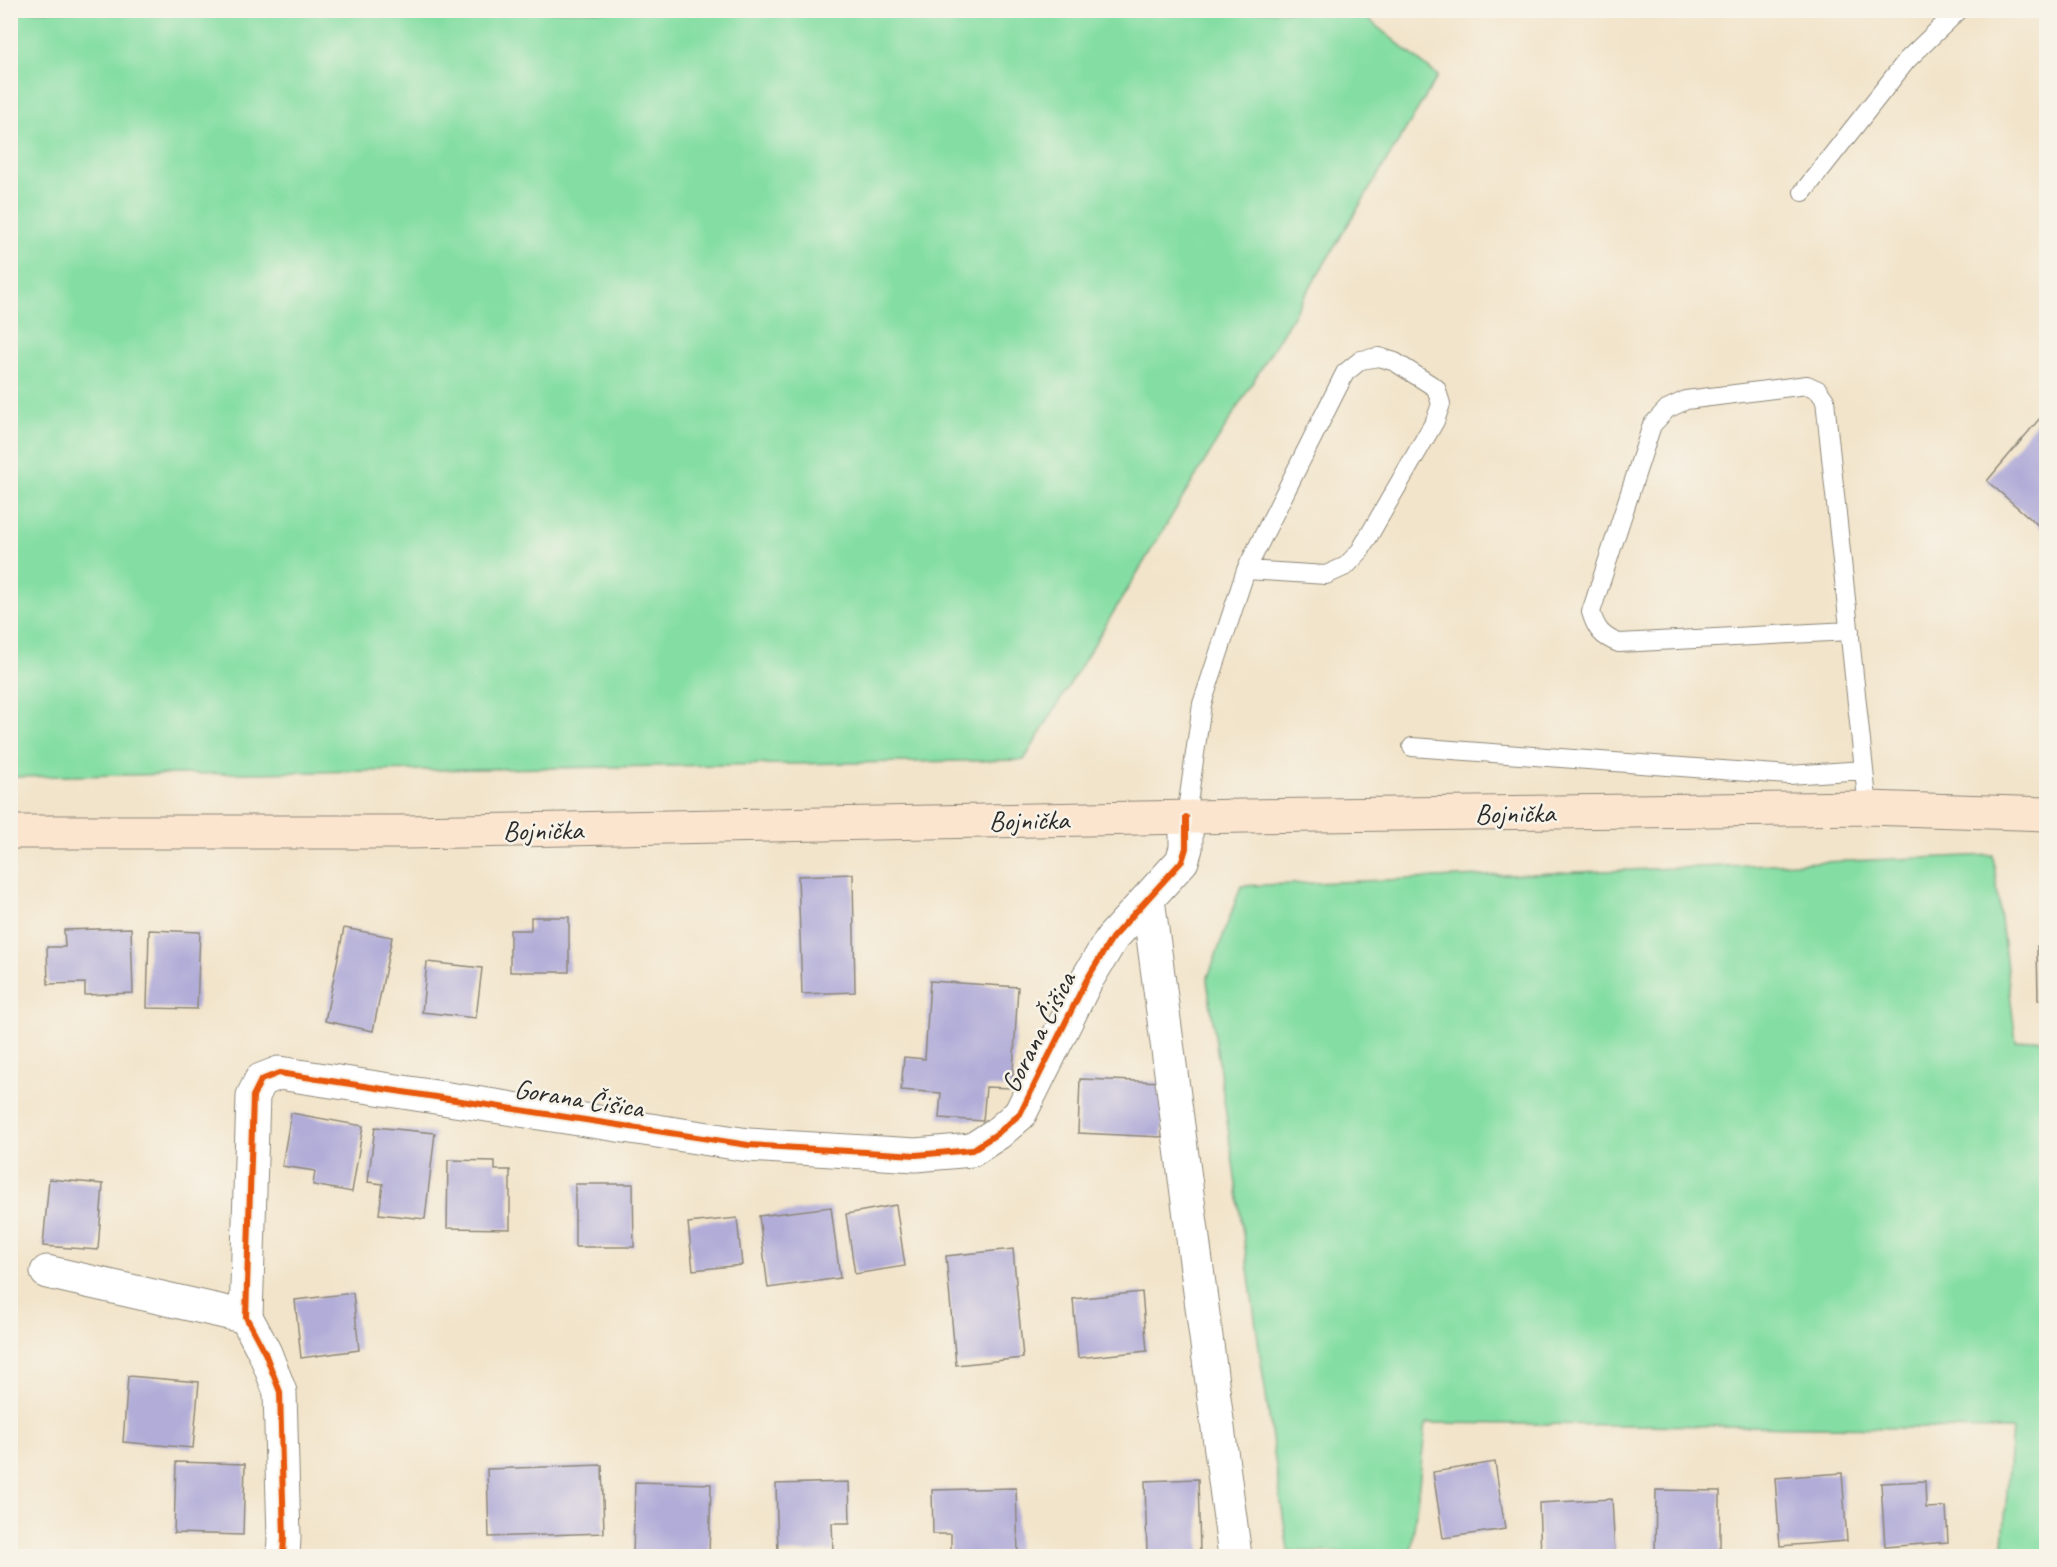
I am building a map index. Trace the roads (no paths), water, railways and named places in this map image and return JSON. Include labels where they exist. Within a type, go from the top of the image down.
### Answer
[{"type":"main road","name":"Bojnička","points":[[10,832],[407,832],[1868,808],[2046,814]]},
{"type":"street","name":"Gorana Čišica","points":[[283,1557],[280,1392],[246,1317],[253,1096],[261,1080],[279,1073],[748,1145],[916,1155],[972,1150],[998,1134],[1020,1114],[1086,981],[1112,938],[1182,861],[1186,848],[1186,818]]},
{"type":"street","points":[[1148,899],[1235,1557]]},
{"type":"street","points":[[47,1272],[246,1317]]},
{"type":"lane","points":[[1803,192],[1907,60],[1959,10]]},
{"type":"lane","points":[[1186,818],[1202,704],[1246,570],[1345,373],[1361,360],[1379,357],[1395,362],[1436,388],[1441,404],[1435,421],[1360,551],[1346,566],[1326,575],[1246,570]]},
{"type":"lane","points":[[1850,631],[1619,643],[1607,639],[1596,627],[1591,612],[1652,425],[1667,409],[1686,400],[1807,385],[1818,390],[1825,400],[1850,631],[1868,808]]},
{"type":"lane","points":[[1412,747],[1789,775],[1864,770]]}]
